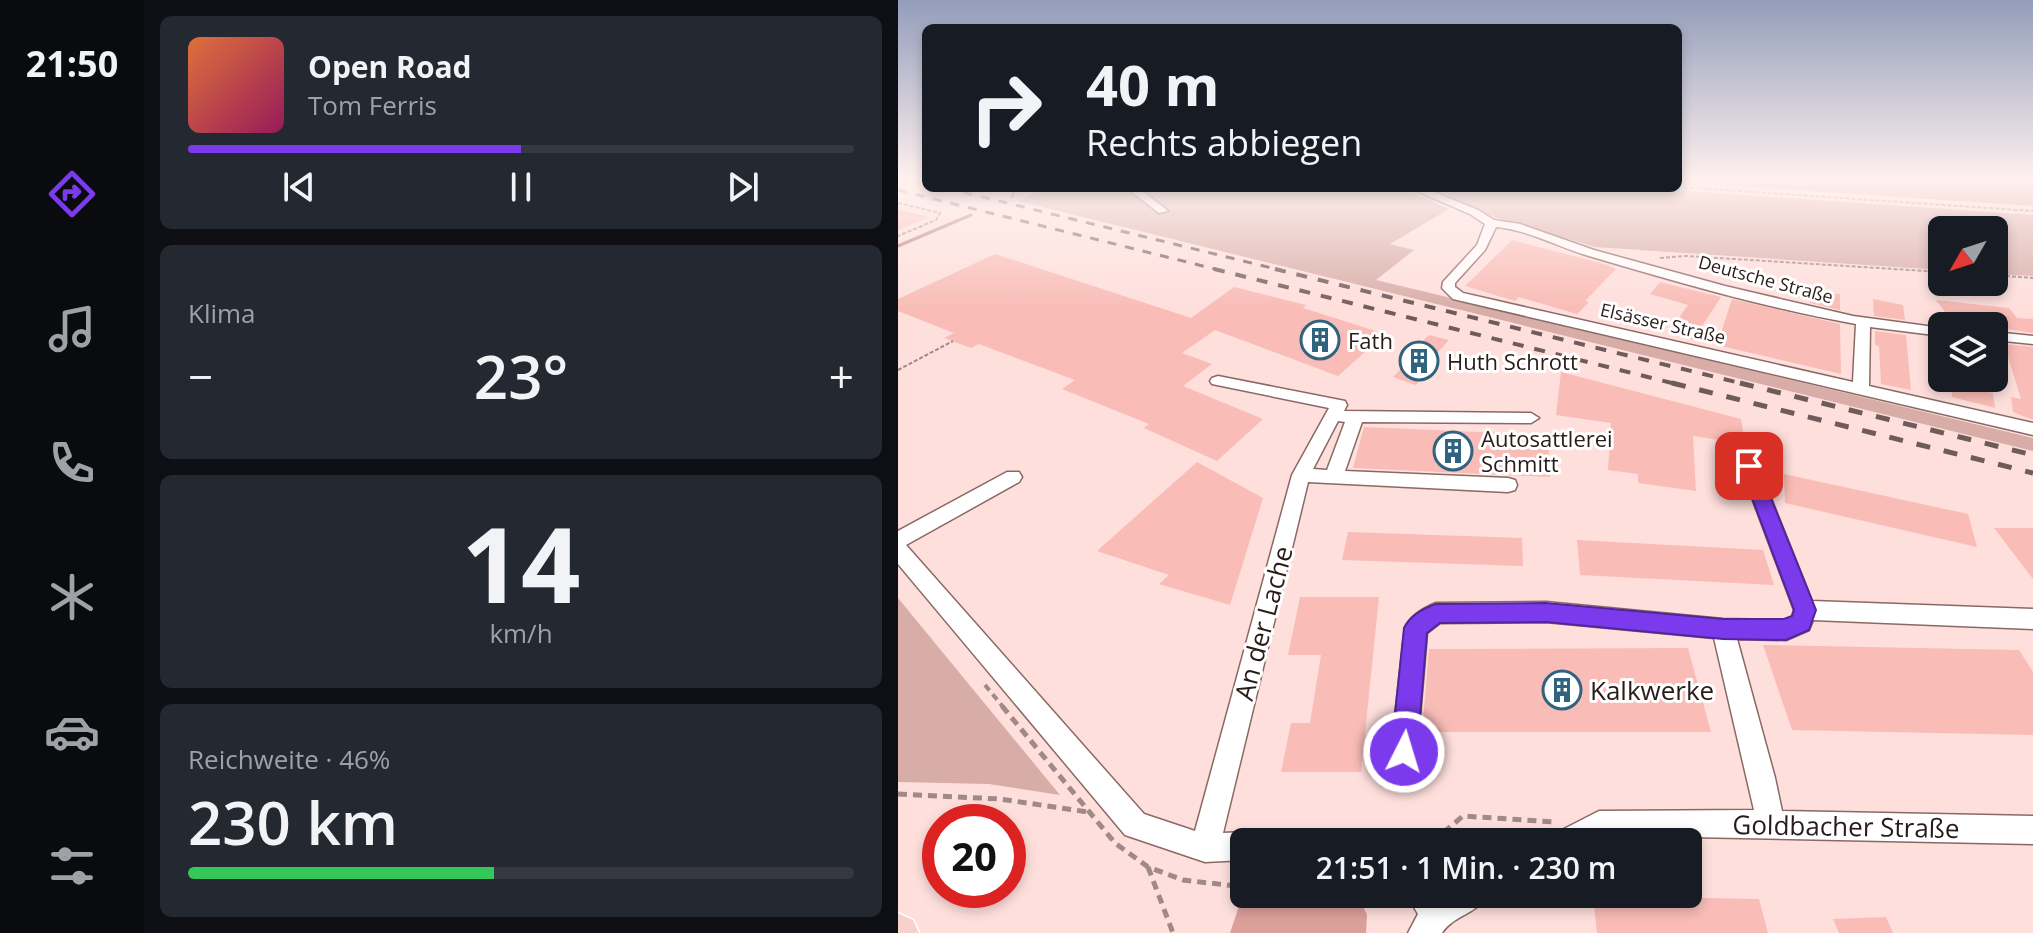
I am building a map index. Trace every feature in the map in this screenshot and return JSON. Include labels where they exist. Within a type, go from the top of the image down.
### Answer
[{"type":"street","name":"Deutsche Straße","points":[[1491,223],[1514,226],[1591,253],[1863,323],[1928,330]]},
{"type":"street","name":"Elsässer Straße","points":[[1491,223],[1491,234],[1449,282],[1448,288],[1458,296],[2033,429]]},
{"type":"street","points":[[1861,387],[1863,323]]},
{"type":"street","points":[[2008,337],[2033,340]]},
{"type":"street","points":[[1218,381],[1342,413],[1531,418]]},
{"type":"street","points":[[1334,476],[1342,413]]},
{"type":"street","name":"An der Lache","points":[[1205,848],[1301,475],[1342,413]]},
{"type":"street","points":[[1404,752],[1416,628],[1436,613],[1546,612],[1723,629],[1786,630],[1801,623],[1805,610],[1749,466]]},
{"type":"street","points":[[1301,475],[1508,485]]},
{"type":"street","points":[[898,540],[1013,477]]},
{"type":"street","points":[[898,550],[1135,825],[1205,848],[1230,847]]},
{"type":"street","points":[[1805,610],[2033,619]]},
{"type":"street","points":[[1723,629],[1762,778],[1770,824]]},
{"type":"street","name":"Goldbacher Straße","points":[[1594,828],[1599,825],[1770,824],[2033,830]]},
{"type":"path","points":[[898,236],[930,223]]},
{"type":"path","points":[[1686,256],[1928,271]]},
{"type":"path","points":[[2008,276],[2033,278]]},
{"type":"path","points":[[898,370],[953,341]]},
{"type":"path","points":[[898,794],[1000,799],[1088,812]]},
{"type":"path","points":[[1449,828],[1463,816],[1599,825]]},
{"type":"path","points":[[1148,867],[1173,933]]},
{"type":"shaded area","points":[[1105,223],[1426,223],[1390,244],[1414,250],[1376,280],[2033,438],[2033,451]]},
{"type":"shaded area","points":[[1513,223],[1928,223],[1928,269],[1595,247]]},
{"type":"shaded area","points":[[2008,223],[2033,223],[2033,276],[2008,275]]},
{"type":"shaded area","points":[[898,598],[1060,795],[989,784],[898,782]]},
{"type":"shaded area","points":[[1238,908],[1364,908],[1367,915],[1366,933],[1230,933]]},
{"type":"building","points":[[898,223],[916,223],[898,230]]},
{"type":"building","points":[[1512,240],[1616,269],[1585,301],[1589,302],[1577,314],[1519,297],[1515,301],[1465,286]]},
{"type":"building","points":[[995,254],[1191,318],[1234,287],[1306,305],[1303,308],[1385,334],[1338,376],[1215,330],[1182,353],[1212,364],[1183,386],[1263,419],[1217,461],[1144,428],[1149,424],[1062,389],[1075,380],[979,344],[971,348],[944,338],[954,333],[898,311],[898,299]]},
{"type":"building","points":[[1660,282],[1721,297],[1693,340],[1669,332],[1688,305],[1650,294]]},
{"type":"building","points":[[1805,292],[1840,294],[1840,310],[1810,303]]},
{"type":"building","points":[[1732,299],[1840,324],[1841,374],[1717,345]]},
{"type":"building","points":[[1873,299],[1903,305],[1905,320],[1874,316]]},
{"type":"building","points":[[1936,300],[2009,308],[2017,318],[2033,319],[2033,333],[2008,329],[2008,312],[1945,312]]},
{"type":"building","points":[[1875,331],[1906,335],[1911,390],[1881,384]]},
{"type":"building","name":"Huth Schrott","points":[[1429,335],[1449,340],[1429,362],[1434,365],[1416,385],[1393,377],[1410,360],[1405,358]]},
{"type":"building","points":[[2008,344],[2033,347],[2033,420],[2013,412],[2011,397],[2021,399],[2008,357]]},
{"type":"building","points":[[1561,372],[1741,419],[1745,444],[1693,436],[1696,491],[1638,483],[1638,474],[1608,470],[1611,423],[1556,415]]},
{"type":"building","points":[[1952,392],[1993,393],[1995,408],[1952,397]]},
{"type":"building","name":"Autosattlerei Schmitt","points":[[1364,427],[1548,435],[1550,477],[1353,468]]},
{"type":"building","points":[[1197,462],[1263,498],[1230,605],[1159,584],[1169,575],[1097,551]]},
{"type":"building","points":[[1784,474],[1968,514],[1977,547],[1785,503]]},
{"type":"building","points":[[1994,528],[2033,528],[2033,579]]},
{"type":"building","points":[[1348,532],[1522,538],[1523,566],[1342,560]]},
{"type":"building","points":[[1577,540],[1763,550],[1774,585],[1580,575]]},
{"type":"building","points":[[1300,597],[1379,597],[1361,772],[1281,772],[1291,723],[1310,723],[1321,655],[1288,655]]},
{"type":"building","name":"Kalkwerke","points":[[1763,645],[2019,650],[2033,672],[2033,735],[1792,730]]},
{"type":"building","name":"Kalkwerke","points":[[1688,648],[1711,732],[1422,732],[1429,649]]},
{"type":"building","points":[[1702,898],[1759,899],[1768,933],[1597,933],[1594,908],[1702,908]]},
{"type":"building","points":[[1886,917],[1893,933],[1839,933],[1833,919]]},
{"type":"waterway","points":[[898,246],[953,223]]},
{"type":"railway","points":[[1029,223],[1223,271]]},
{"type":"railway","points":[[1087,223],[1284,271]]},
{"type":"railway","points":[[1214,269],[1680,385]]},
{"type":"railway","points":[[1275,269],[1748,385]]},
{"type":"railway","points":[[1672,383],[2033,473]]},
{"type":"railway","points":[[1740,383],[2033,455]]},
{"type":"place","name":"Fath","points":[[1320,340]]},
{"type":"place","name":"Huth Schrott","points":[[1419,361]]},
{"type":"place","name":"Autosattlerei Schmitt","points":[[1453,451]]},
{"type":"place","name":"Kalkwerke","points":[[1562,690]]},
{"type":"route","points":[[1404,752],[1416,628],[1436,613],[1546,612],[1723,629],[1786,630],[1801,623],[1805,610],[1749,466]]}]
